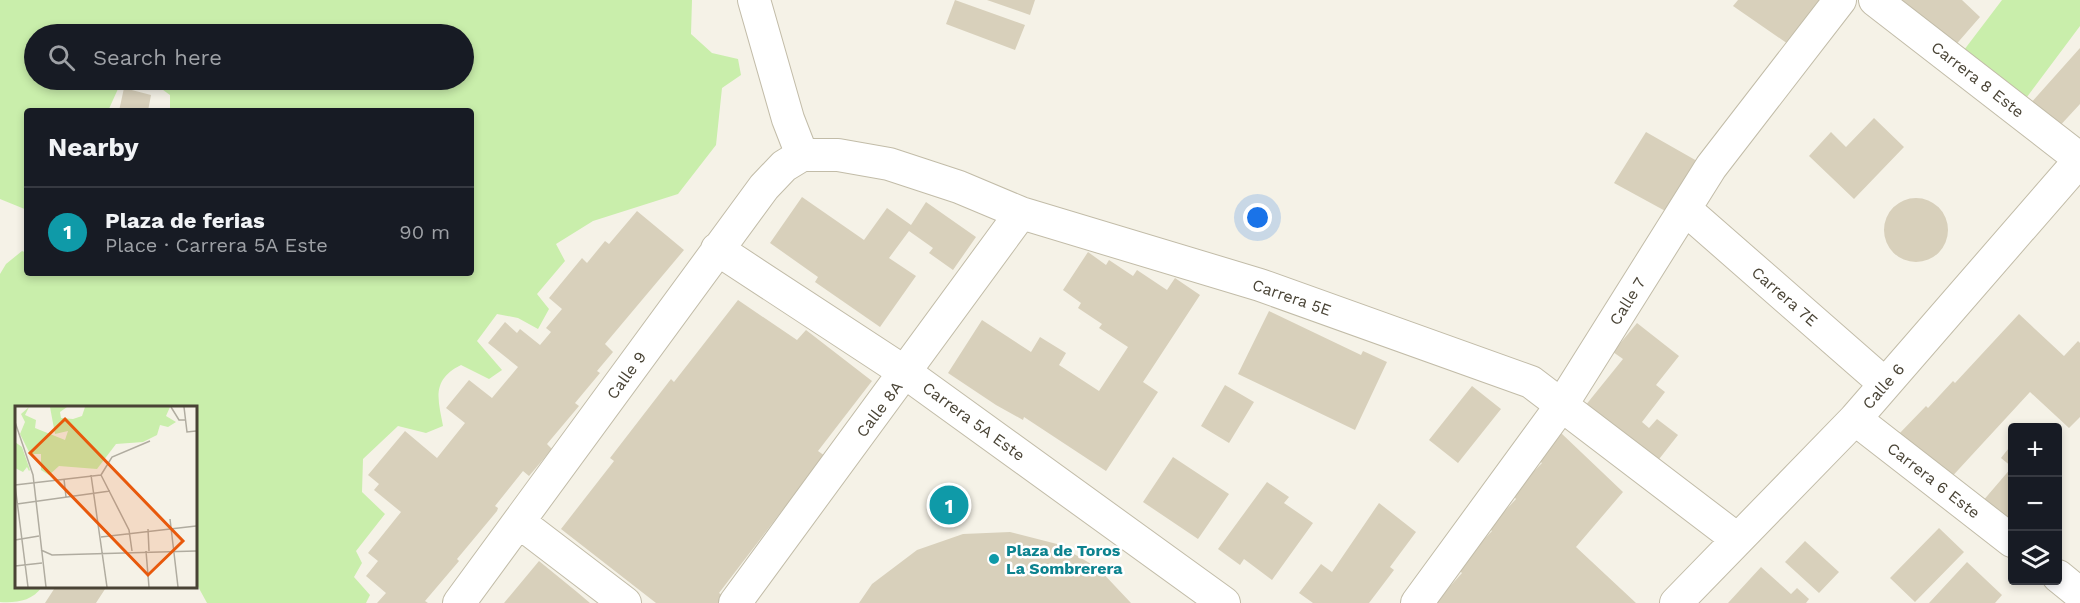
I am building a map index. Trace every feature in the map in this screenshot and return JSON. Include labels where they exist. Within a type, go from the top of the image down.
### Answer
[{"type":"street","points":[[754,0],[788,119],[802,155]]},
{"type":"street","name":"Calle 7","points":[[1417,603],[1561,406],[1712,167],[1840,0]]},
{"type":"street","name":"Carrera 8 Este","points":[[1875,0],[2080,159]]},
{"type":"street","name":"Carrera 5E","points":[[802,155],[838,155],[889,164],[959,187],[1021,213],[1260,285],[1531,382],[1737,539]]},
{"type":"street","name":"Calle 9","points":[[459,603],[764,187],[784,166],[802,155]]},
{"type":"street","name":"Calle 6","points":[[1676,603],[1855,419],[2080,159]]},
{"type":"street","name":"Carrera 7E","points":[[1685,209],[1885,384]]},
{"type":"street","name":"Calle 8A","points":[[735,603],[906,373],[1021,213]]},
{"type":"street","name":"Carrera 5A Este","points":[[717,249],[906,373],[1224,603]]},
{"type":"street","name":"Carrera 6 Este","points":[[1855,419],[2008,537]]},
{"type":"street","points":[[519,522],[625,603]]},
{"type":"street","points":[[2062,579],[2080,594]]},
{"type":"green space","points":[[0,0],[692,0],[691,34],[712,53],[738,59],[741,75],[722,88],[716,145],[678,194],[593,221],[556,244],[565,261],[537,294],[549,309],[538,329],[518,318],[497,314],[477,341],[502,370],[489,379],[461,365],[451,371],[445,377],[439,391],[439,407],[443,426],[426,433],[398,426],[363,459],[362,492],[385,514],[356,551],[362,563],[354,577],[370,595],[366,603],[207,603],[196,583],[196,406],[15,406],[15,588],[41,588],[24,600],[0,602],[0,274],[6,264],[22,251],[24,252],[24,276],[474,276],[474,108],[170,108],[170,95],[163,90],[474,90],[474,24],[24,24],[24,90],[117,90],[109,108],[24,108],[24,209],[0,199]]},
{"type":"green space","points":[[2002,0],[2080,0],[2080,26],[2024,101],[1961,54]]},
{"type":"building","points":[[955,0],[1025,25],[1015,50],[946,24]]},
{"type":"building","points":[[987,0],[1035,0],[1030,15]]},
{"type":"building","points":[[1738,0],[1823,0],[1791,46],[1733,6]]},
{"type":"building","points":[[1900,0],[1962,0],[1980,17],[1953,48]]},
{"type":"building","points":[[2080,48],[2080,104],[2056,130],[2029,105]]},
{"type":"building","points":[[124,90],[151,95],[149,108],[120,108]]},
{"type":"building","points":[[1874,118],[1904,147],[1854,199],[1809,156],[1831,132],[1846,147]]},
{"type":"building","points":[[1646,132],[1697,161],[1669,213],[1614,183]]},
{"type":"building","points":[[802,197],[864,240],[887,208],[911,225],[926,202],[976,237],[953,270],[929,253],[933,248],[909,231],[889,258],[916,276],[880,327],[815,282],[818,277],[770,243]]},
{"type":"building","points":[[1916,198],[1934,204],[1942,212],[1948,230],[1942,248],[1934,256],[1916,262],[1898,256],[1890,248],[1884,230],[1890,212],[1898,204]]},
{"type":"building","points":[[637,211],[684,250],[605,344],[613,352],[597,371],[600,373],[575,403],[579,406],[547,444],[552,449],[529,476],[523,471],[495,506],[498,508],[497,511],[425,601],[428,603],[377,603],[386,593],[366,576],[378,561],[368,553],[401,512],[374,490],[379,484],[368,475],[405,431],[437,458],[465,423],[446,408],[469,380],[492,398],[518,367],[488,343],[505,322],[517,333],[520,329],[540,345],[551,332],[546,328],[562,309],[549,298],[582,258],[587,263],[605,241],[609,244]]},
{"type":"building","points":[[1088,252],[1106,265],[1109,260],[1133,276],[1137,270],[1167,290],[1175,278],[1200,295],[1143,382],[1158,392],[1106,471],[1024,417],[1023,420],[996,405],[948,373],[982,320],[1031,352],[1040,337],[1066,353],[1059,365],[1099,391],[1128,347],[1099,328],[1102,324],[1078,308],[1081,303],[1063,290]]},
{"type":"building","points":[[738,300],[797,340],[806,330],[872,381],[818,451],[825,456],[790,514],[784,508],[719,593],[725,597],[720,603],[656,603],[561,529],[614,461],[610,458],[671,379],[674,382]]},
{"type":"building","points":[[1269,311],[1361,355],[1363,351],[1387,362],[1355,430],[1238,374]]},
{"type":"building","points":[[2019,314],[2064,356],[2078,341],[2080,343],[2080,417],[2069,428],[2030,392],[1947,482],[1897,436],[1953,381],[1955,383]]},
{"type":"building","points":[[1637,323],[1679,356],[1656,385],[1665,392],[1642,422],[1649,428],[1657,419],[1678,435],[1656,463],[1585,406],[1623,359],[1613,352]]},
{"type":"building","points":[[1225,385],[1254,402],[1229,443],[1201,426]]},
{"type":"building","points":[[1472,386],[1501,409],[1458,463],[1429,440]]},
{"type":"building","points":[[1561,433],[1623,492],[1576,547],[1636,603],[1435,603],[1462,573],[1457,568],[1492,531],[1489,528],[1516,499],[1512,494],[1542,463],[1537,459]]},
{"type":"building","points":[[2008,449],[2008,464],[2001,458]]},
{"type":"building","points":[[1173,457],[1229,494],[1198,539],[1143,502]]},
{"type":"building","points":[[2008,472],[2008,519],[1982,502]]},
{"type":"building","points":[[1267,482],[1289,497],[1284,503],[1313,523],[1272,580],[1244,559],[1240,565],[1218,549]]},
{"type":"building","points":[[1379,503],[1416,532],[1390,567],[1394,570],[1369,603],[1313,603],[1299,593],[1321,564],[1332,572]]},
{"type":"building","points":[[1939,528],[1964,552],[1915,602],[1890,578]]},
{"type":"building","name":"Plaza de Toros La Sombrerera","points":[[1010,532],[1057,544],[1098,568],[1131,603],[859,603],[872,584],[917,550],[963,534]]},
{"type":"building","points":[[1805,541],[1839,572],[1819,593],[1785,562]]},
{"type":"building","points":[[539,561],[577,592],[590,603],[504,603]]},
{"type":"building","points":[[1967,562],[2002,595],[1995,603],[1929,603]]},
{"type":"building","points":[[1761,567],[1791,594],[1797,588],[1809,599],[1806,603],[1728,603]]},
{"type":"building","points":[[55,588],[106,588],[96,603],[45,603]]},
{"type":"place","name":"Plaza de ferias","points":[[949,505]]},
{"type":"place","name":"Plaza de Toros La Sombrerera","points":[[994,559]]}]
